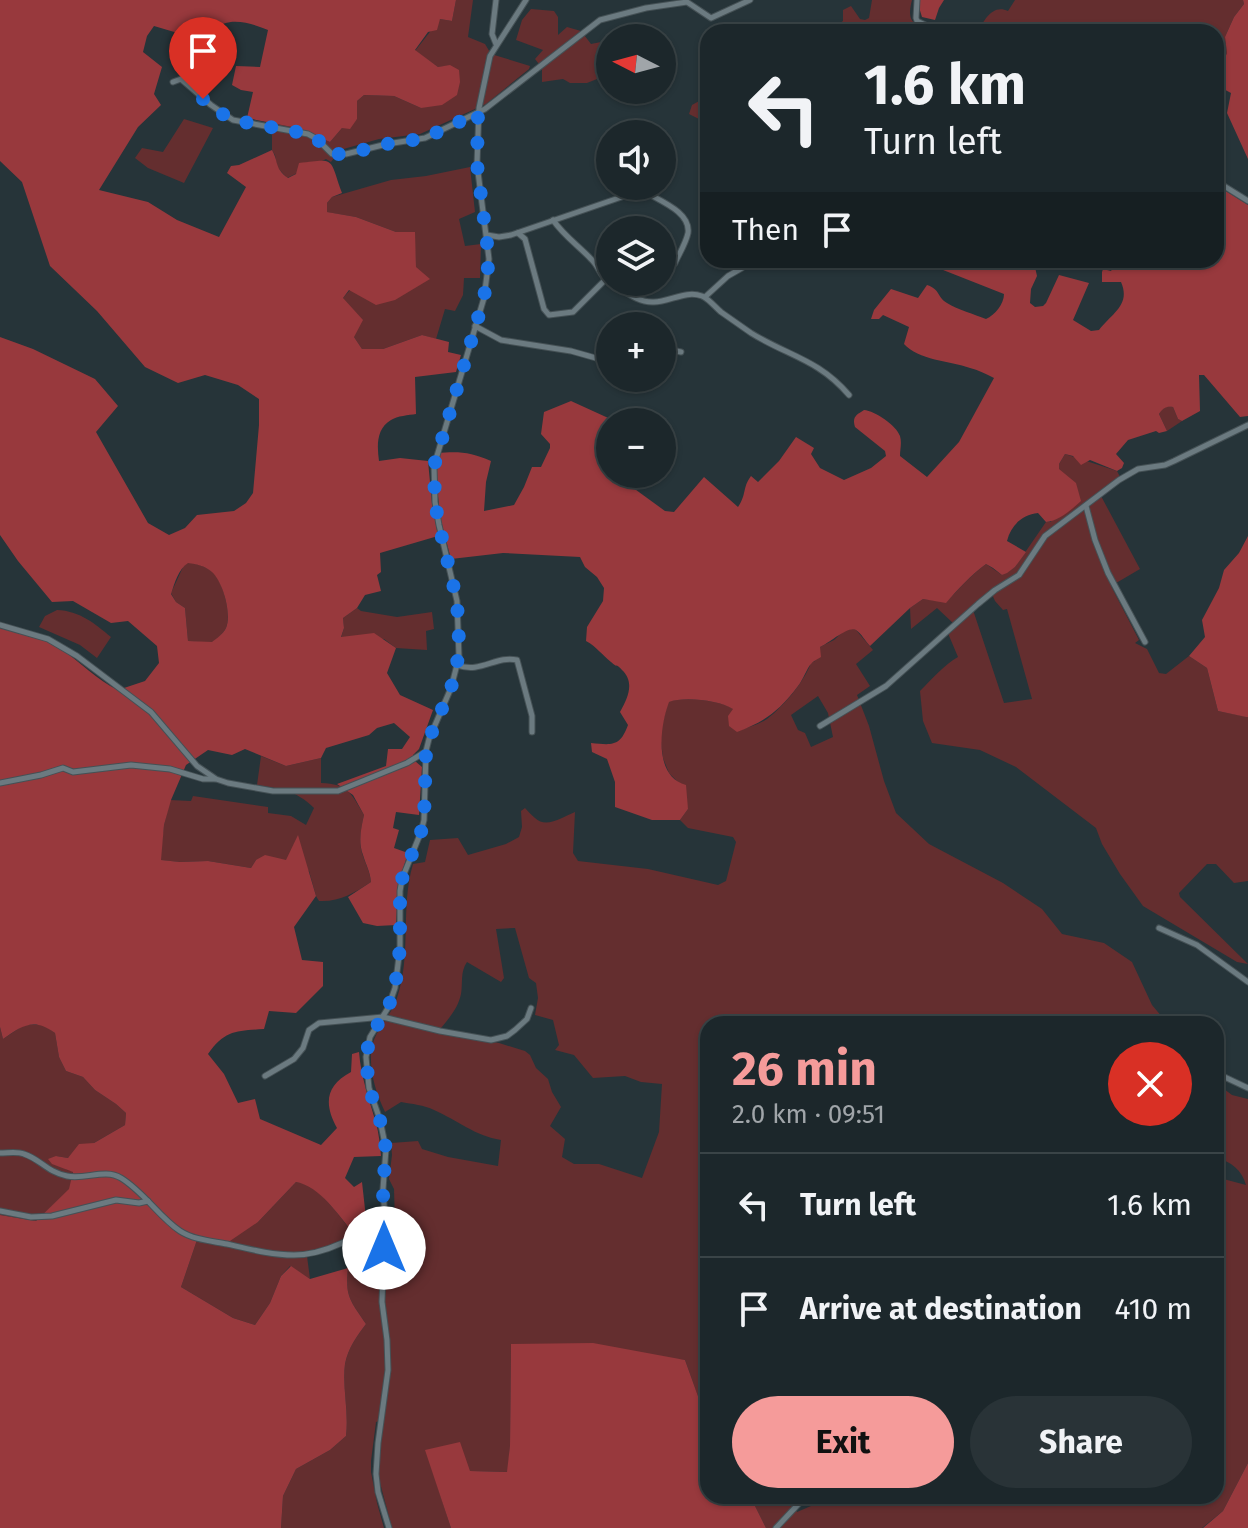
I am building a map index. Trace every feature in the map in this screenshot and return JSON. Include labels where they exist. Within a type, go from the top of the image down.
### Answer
[{"type":"street","points":[[496,0],[492,34],[496,44]]},
{"type":"street","points":[[389,1528],[376,1474],[388,1370],[382,1302],[386,1149],[369,1088],[366,1057],[370,1037],[383,1017],[395,988],[400,891],[424,820],[426,751],[457,665],[457,601],[435,502],[434,466],[484,298],[487,277],[487,235],[477,164],[478,113],[490,56],[526,0]]},
{"type":"street","points":[[173,82],[181,79],[233,120],[308,134],[337,155],[425,138],[478,113],[600,20],[646,8],[687,2],[711,18],[750,0]]},
{"type":"street","points":[[917,0],[916,18],[922,24]]},
{"type":"street","points":[[1224,186],[1248,201]]},
{"type":"street","points":[[487,235],[499,237],[517,233],[642,190],[682,213],[688,232],[676,261]]},
{"type":"street","points":[[553,220],[596,267]]},
{"type":"street","points":[[517,233],[525,239],[544,309],[549,315],[573,312],[596,292]]},
{"type":"street","points":[[705,297],[742,268]]},
{"type":"street","points":[[630,296],[656,302],[676,296],[705,297],[759,338],[819,367],[849,395]]},
{"type":"street","points":[[475,326],[501,340],[596,358]]},
{"type":"street","points":[[676,351],[681,352]]},
{"type":"street","points":[[820,726],[886,686],[986,597],[1019,575],[1045,536],[1131,472],[1165,465],[1248,425]]},
{"type":"street","points":[[1086,506],[1108,573],[1145,642]]},
{"type":"street","points":[[0,625],[48,639],[86,662],[160,720],[197,766],[216,779]]},
{"type":"street","points":[[457,665],[469,668],[508,659],[517,660],[532,716],[532,732]]},
{"type":"street","points":[[0,783],[63,768],[73,772],[131,765],[170,769],[203,779],[273,791],[338,791],[407,763],[426,751]]},
{"type":"street","points":[[1159,928],[1197,945],[1248,982]]},
{"type":"street","points":[[265,1076],[294,1059],[303,1048],[309,1030],[319,1023],[383,1017],[491,1040],[507,1036],[515,1030],[527,1019],[531,1008]]},
{"type":"street","points":[[1224,1077],[1248,1088]]},
{"type":"street","points":[[0,1153],[25,1154],[49,1170],[68,1176],[118,1176],[186,1235],[248,1249],[299,1255],[332,1247],[385,1219]]},
{"type":"street","points":[[0,1211],[31,1217],[52,1216],[116,1200],[148,1201]]},
{"type":"street","points":[[776,1528],[798,1504]]},
{"type":"shaded area","points":[[0,0],[456,0],[452,21],[440,19],[437,30],[428,32],[415,50],[438,67],[450,65],[459,70],[457,95],[442,105],[421,108],[394,96],[364,95],[357,101],[357,119],[350,129],[342,128],[330,142],[297,128],[247,118],[253,92],[232,85],[236,66],[260,67],[268,30],[241,22],[227,23],[215,30],[208,42],[154,26],[147,36],[143,52],[162,67],[154,94],[161,105],[138,127],[99,190],[148,202],[177,220],[219,237],[246,187],[227,173],[231,166],[272,150],[279,168],[288,178],[296,174],[299,163],[326,161],[333,167],[342,193],[327,203],[327,212],[356,217],[396,232],[415,232],[416,267],[430,279],[395,300],[376,305],[349,290],[343,298],[363,320],[354,337],[362,349],[383,349],[422,335],[449,342],[448,352],[461,355],[456,372],[415,377],[416,414],[391,420],[379,438],[379,461],[400,458],[428,461],[438,536],[380,553],[381,572],[377,575],[381,591],[365,595],[357,608],[343,618],[341,637],[374,633],[396,648],[387,673],[400,695],[433,710],[419,749],[413,755],[422,767],[419,815],[396,812],[393,828],[399,830],[394,848],[408,853],[398,885],[396,925],[363,923],[348,897],[371,882],[361,845],[364,815],[353,795],[337,784],[386,766],[388,749],[402,749],[410,737],[394,723],[377,728],[369,735],[326,748],[321,758],[286,766],[245,749],[232,755],[208,750],[186,765],[164,825],[161,860],[208,861],[251,868],[256,860],[265,855],[286,860],[298,835],[316,896],[294,927],[302,960],[323,962],[323,986],[296,1013],[269,1011],[264,1029],[232,1033],[220,1040],[208,1054],[224,1074],[238,1103],[255,1099],[260,1119],[321,1145],[337,1128],[330,1111],[329,1096],[336,1083],[351,1072],[352,1054],[359,1052],[363,1079],[379,1135],[381,1156],[354,1157],[345,1178],[354,1187],[362,1182],[369,1224],[354,1234],[321,1195],[296,1182],[258,1222],[227,1243],[198,1237],[181,1287],[233,1318],[255,1325],[270,1303],[281,1276],[291,1266],[310,1279],[348,1268],[350,1298],[366,1324],[351,1347],[345,1364],[346,1436],[330,1450],[296,1469],[283,1496],[281,1528],[0,1528],[0,1215],[36,1221],[69,1189],[73,1172],[52,1164],[48,1159],[56,1156],[68,1158],[79,1144],[94,1143],[125,1125],[126,1113],[83,1077],[66,1071],[59,1057],[55,1033],[47,1028],[28,1025],[3,1039],[0,1027],[0,625],[53,644],[118,690],[145,681],[159,663],[157,646],[128,621],[111,623],[73,601],[52,602],[0,535],[0,337],[95,379],[118,406],[96,432],[148,523],[169,535],[185,528],[197,515],[234,511],[246,503],[253,493],[259,399],[238,385],[205,375],[178,383],[145,367],[97,311],[50,266],[22,182],[0,161]],"holes":[[[188,563],[212,572],[225,598],[228,622],[222,634],[212,642],[188,641],[185,608],[171,594],[179,573]]]},
{"type":"shaded area","points":[[456,0],[473,0],[468,37],[485,44],[491,54],[530,66],[529,69],[486,104],[420,134],[379,139],[340,150],[331,162],[326,159],[287,178],[277,167],[272,150],[272,123],[297,128],[330,142],[342,128],[357,119],[357,101],[364,95],[394,96],[421,108],[450,66],[438,67],[415,51],[440,19],[452,21]]},
{"type":"shaded area","points":[[872,0],[912,0],[911,18],[917,24],[839,24],[843,21],[843,10],[851,6],[860,19],[869,18]]},
{"type":"shaded area","points":[[920,0],[944,0],[935,20],[922,17],[918,4]]},
{"type":"shaded area","points":[[1015,0],[1243,0],[1244,4],[1225,37],[1227,53],[1224,60],[1224,24],[983,24],[993,11],[1008,11]]},
{"type":"shaded area","points":[[1243,0],[1248,0],[1248,159],[1227,113],[1231,93],[1224,89],[1225,37],[1244,4]]},
{"type":"shaded area","points":[[531,9],[554,11],[558,17],[558,35],[567,27],[581,31],[591,44],[596,43],[596,79],[587,83],[570,83],[563,79],[542,82],[542,68],[535,59],[543,50],[516,40],[522,20]]},
{"type":"shaded area","points":[[700,100],[700,120],[689,114],[692,105]]},
{"type":"shaded area","points":[[184,119],[213,128],[184,183],[148,168],[135,158],[142,148],[163,152]]},
{"type":"shaded area","points":[[470,167],[475,212],[459,219],[465,246],[481,244],[480,278],[464,278],[463,295],[455,311],[445,309],[436,339],[422,335],[383,349],[362,349],[354,337],[343,298],[350,290],[416,267],[414,232],[396,232],[356,217],[326,212],[327,203],[332,197],[391,180]]},
{"type":"shaded area","points":[[1224,190],[1248,205],[1248,416],[1240,417],[1204,375],[1199,375],[1200,411],[1182,421],[1173,407],[1163,409],[1159,414],[1167,431],[1156,431],[1128,440],[1116,454],[1124,463],[1117,471],[1090,460],[1081,465],[1073,456],[1065,454],[1059,469],[1076,483],[1081,501],[1056,520],[1046,522],[1038,513],[1018,522],[1007,541],[1026,552],[1015,567],[1002,575],[986,564],[946,603],[923,599],[870,646],[856,630],[839,635],[820,647],[821,657],[812,663],[798,686],[778,709],[737,732],[729,726],[728,716],[733,709],[727,706],[692,699],[669,702],[663,724],[664,761],[675,780],[686,785],[688,809],[680,820],[652,820],[615,807],[615,782],[607,759],[592,752],[591,743],[614,743],[622,737],[628,725],[620,712],[629,690],[626,675],[586,641],[587,627],[603,601],[604,588],[580,557],[503,553],[451,559],[441,521],[437,453],[465,453],[491,461],[484,511],[514,505],[532,467],[541,467],[550,448],[541,434],[544,412],[571,401],[596,412],[596,488],[633,488],[665,511],[674,512],[704,477],[738,507],[751,476],[758,482],[779,461],[796,437],[814,448],[811,454],[820,468],[844,480],[871,468],[886,456],[885,451],[855,427],[855,417],[864,410],[894,427],[901,439],[900,456],[927,477],[959,442],[994,378],[917,354],[904,344],[909,327],[883,315],[879,319],[871,319],[874,310],[891,289],[918,298],[927,285],[947,303],[986,319],[998,309],[1004,294],[938,268],[1035,268],[1037,276],[1031,289],[1030,303],[1035,307],[1046,303],[1059,275],[1089,283],[1073,320],[1091,331],[1099,330],[1119,308],[1124,297],[1121,282],[1102,282],[1103,269],[1224,268]]},
{"type":"shaded area","points":[[1167,406],[1173,407],[1182,421],[1167,431],[1159,414]]},
{"type":"shaded area","points":[[1065,454],[1117,471],[1121,479],[1101,496],[1140,569],[1111,586],[1139,640],[1135,643],[1147,649],[1159,673],[1166,674],[1189,656],[1207,668],[1218,711],[1248,717],[1248,881],[1234,883],[1216,864],[1207,864],[1179,893],[1248,964],[1237,962],[1143,906],[1120,874],[1096,828],[1016,767],[980,750],[932,743],[923,721],[920,691],[958,657],[947,631],[954,624],[937,608],[911,629],[910,608],[923,599],[946,602],[986,564],[1002,575],[1015,567],[1046,522],[1051,522],[1059,464]],"holes":[[[991,592],[1003,610],[1007,609],[1032,699],[1004,703],[972,607]]]},
{"type":"shaded area","points":[[1248,536],[1246,717],[1218,711],[1207,668],[1189,656],[1205,637],[1202,620],[1219,588],[1224,570],[1239,553]]},
{"type":"shaded area","points":[[188,562],[213,572],[223,591],[228,622],[212,643],[188,641],[185,608],[176,602],[171,593]]},
{"type":"shaded area","points":[[357,608],[397,617],[432,612],[434,629],[426,631],[427,650],[396,648],[384,639],[341,638],[343,618]]},
{"type":"shaded area","points":[[57,610],[80,615],[111,637],[97,658],[80,645],[39,627],[45,616]]},
{"type":"shaded area","points":[[851,628],[873,650],[856,664],[870,686],[857,695],[896,813],[929,844],[1003,883],[1042,909],[1062,934],[1104,943],[1132,962],[1152,1005],[1161,1016],[700,1016],[700,1402],[685,1360],[511,1344],[508,1472],[470,1471],[426,1450],[451,1528],[392,1528],[379,1479],[382,1420],[376,1422],[371,1472],[384,1528],[281,1528],[283,1496],[296,1469],[330,1450],[346,1436],[345,1364],[351,1347],[366,1324],[350,1298],[348,1268],[357,1273],[388,1267],[389,1223],[395,1222],[394,1189],[389,1179],[391,1143],[418,1141],[422,1149],[498,1166],[501,1140],[483,1135],[422,1106],[401,1102],[385,1112],[374,1083],[372,1045],[397,998],[404,965],[407,897],[413,864],[425,862],[430,840],[458,838],[468,855],[506,844],[519,837],[521,811],[525,808],[544,822],[555,821],[575,812],[573,853],[578,861],[648,869],[718,885],[726,881],[736,842],[733,837],[688,828],[680,820],[688,809],[679,783],[669,773],[663,758],[660,733],[668,702],[692,699],[720,703],[734,709],[737,731],[756,725],[773,714],[792,694],[815,661],[820,647]],"holes":[[[818,696],[828,713],[833,737],[811,747],[791,715]],[[515,928],[529,978],[536,983],[538,998],[535,1015],[553,1020],[559,1045],[555,1050],[574,1055],[593,1078],[625,1076],[641,1082],[662,1084],[659,1132],[642,1178],[599,1164],[574,1164],[562,1157],[565,1139],[550,1126],[561,1107],[548,1079],[525,1051],[444,1033],[441,1028],[458,1004],[467,962],[501,982],[504,978],[496,929]]]},
{"type":"shaded area","points":[[261,756],[286,766],[321,758],[321,783],[337,785],[348,791],[364,815],[361,846],[371,882],[340,898],[319,901],[309,871],[286,860],[256,860],[251,868],[208,861],[160,860],[170,800],[191,801],[193,796],[268,807],[268,813],[291,816],[306,825],[314,808],[301,797],[257,785]]},
{"type":"shaded area","points":[[24,1025],[44,1025],[55,1033],[59,1057],[66,1071],[83,1077],[126,1113],[125,1125],[68,1158],[56,1156],[67,1170],[73,1171],[70,1189],[36,1221],[0,1215],[0,1027],[3,1039]]},
{"type":"shaded area","points":[[1224,1089],[1232,1095],[1248,1099],[1248,1463],[1223,1511],[1202,1528],[766,1528],[754,1504],[794,1504],[797,1512],[816,1504],[1224,1504],[1224,1179],[1246,1185],[1242,1175],[1226,1161]]},
{"type":"shaded area","points":[[296,1182],[308,1184],[321,1195],[355,1239],[307,1256],[310,1279],[290,1266],[281,1276],[270,1303],[255,1325],[233,1318],[181,1287],[198,1237],[258,1222]]},
{"type":"shaded area","points":[[593,1343],[685,1360],[700,1402],[700,1504],[754,1504],[766,1528],[451,1528],[425,1450],[460,1442],[470,1471],[507,1472],[511,1344]]},
{"type":"shaded area","points":[[1248,1463],[1248,1528],[1203,1528],[1223,1511]]},
{"type":"route","points":[[203,99],[233,120],[308,134],[337,155],[425,138],[478,113],[477,164],[488,245],[487,277],[484,298],[434,466],[435,502],[457,601],[459,657],[451,688],[426,751],[424,820],[400,891],[400,948],[395,988],[388,1008],[370,1037],[366,1057],[369,1088],[386,1149],[384,1248]]}]
